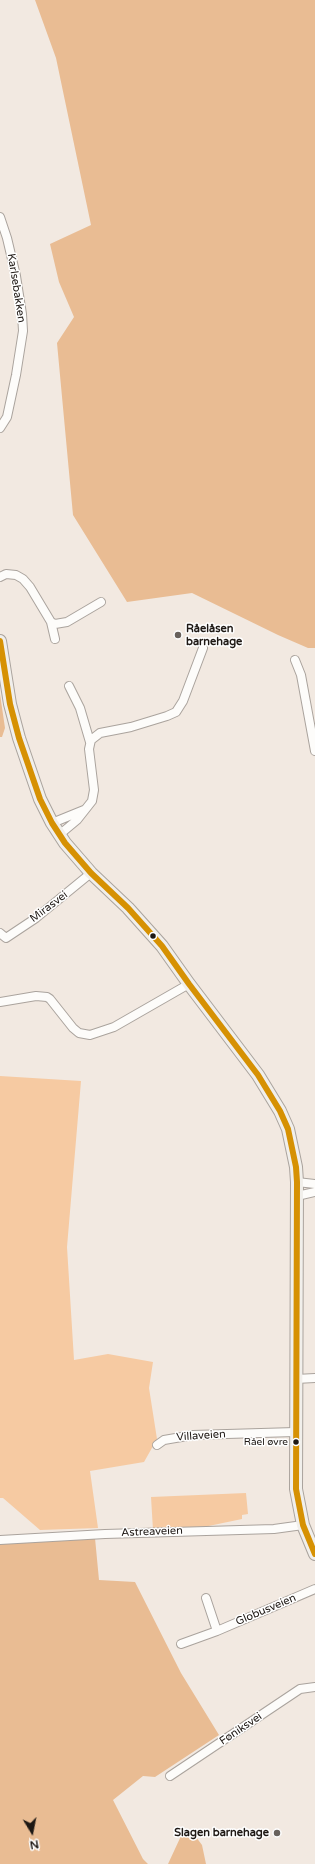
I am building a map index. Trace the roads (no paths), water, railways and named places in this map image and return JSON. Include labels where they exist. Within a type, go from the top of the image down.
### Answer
[{"type":"main road","points":[[0,641],[10,704],[19,738],[40,799],[52,823],[59,835],[91,873],[148,928],[188,984],[258,1075],[280,1111],[292,1142],[297,1182],[296,1489],[303,1525],[315,1554]]},
{"type":"street","name":"Karlsebakken","points":[[0,217],[7,238],[16,276],[23,331],[7,417],[0,428]]},
{"type":"street","points":[[0,577],[6,574],[16,575],[23,579],[30,587],[51,622],[54,639]]},
{"type":"street","points":[[51,622],[55,624],[67,622],[101,602]]},
{"type":"street","points":[[90,742],[94,737],[100,734],[131,727],[176,712],[183,701],[203,648]]},
{"type":"street","points":[[295,660],[301,675],[315,751]]},
{"type":"street","points":[[59,835],[87,808],[92,801],[94,790],[89,749],[90,742],[80,708],[69,686]]},
{"type":"street","points":[[52,823],[87,808]]},
{"type":"street","name":"Mirasvei","points":[[3,936],[36,918],[91,873]]},
{"type":"street","points":[[0,1002],[36,996],[47,997],[73,1028],[79,1033],[90,1035],[114,1027],[188,984]]},
{"type":"street","points":[[297,1182],[315,1184]]},
{"type":"street","points":[[297,1196],[315,1192]]},
{"type":"street","points":[[296,1379],[315,1378]]},
{"type":"street","name":"Villaveien","points":[[156,1445],[164,1440],[193,1435],[295,1432]]},
{"type":"street","name":"Astreaveien","points":[[0,1540],[105,1534],[274,1529],[303,1525]]},
{"type":"street","name":"Globusveien","points":[[181,1644],[217,1631],[315,1590]]},
{"type":"street","points":[[206,1598],[217,1631]]},
{"type":"street","name":"Føniksvei","points":[[170,1776],[300,1690],[315,1687]]},
{"type":"place","name":"Råelåsen barnehage","points":[[178,635]]},
{"type":"place","name":"Råel øvre","points":[[296,1442]]},
{"type":"place","name":"Slagen barnehage","points":[[277,1833]]}]
